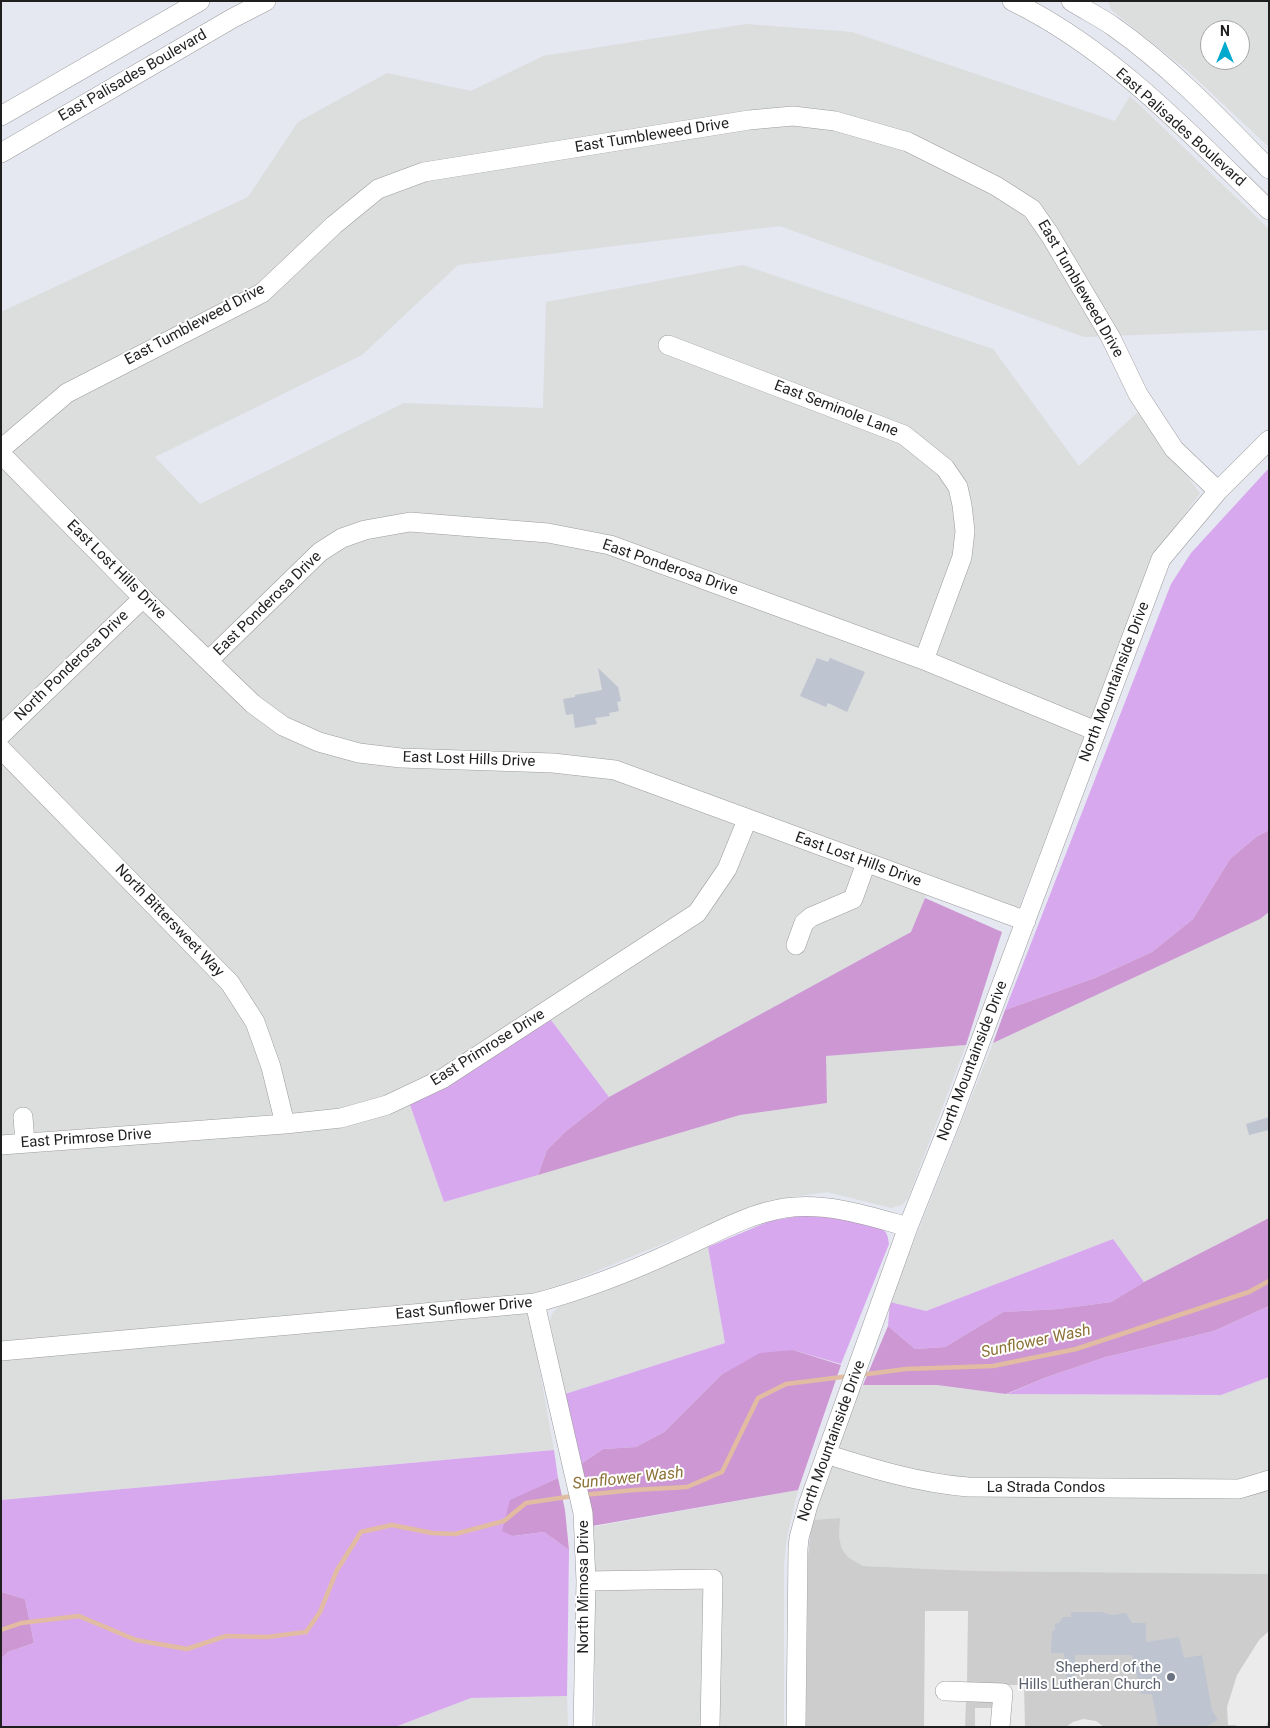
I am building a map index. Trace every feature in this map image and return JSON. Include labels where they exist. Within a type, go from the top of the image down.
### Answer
[{"type":"street","name":"East Palisades Boulevard","points":[[1,153],[210,31],[236,8],[266,1]]},
{"type":"street","name":"East Palisades Boulevard","points":[[1012,1],[1071,36],[1128,78],[1165,110],[1269,210]]},
{"type":"street","name":"East Palisades Boulevard","points":[[1,116],[197,2]]},
{"type":"street","points":[[197,2],[210,31]]},
{"type":"street","name":"East Palisades Boulevard","points":[[1082,4],[1113,26],[1205,103],[1269,169]]},
{"type":"street","points":[[1071,36],[1082,4]]},
{"type":"street","name":"East Tumbleweed Drive","points":[[1,449],[67,393],[262,293],[334,225],[378,189],[424,172],[749,120],[793,116],[835,121],[908,142],[996,186],[1032,209],[1050,234],[1111,338],[1138,394],[1174,449],[1218,491]]},
{"type":"street","name":"East Seminole Lane","points":[[668,345],[904,434],[945,468],[958,487],[965,531],[962,557],[924,660]]},
{"type":"street","name":"North Mountainside Drive","points":[[796,1727],[799,1538],[808,1505],[908,1227],[1026,922],[1161,559],[1218,491],[1269,440]]},
{"type":"street","name":"East Lost Hills Drive","points":[[1,454],[143,598],[253,704],[283,726],[319,742],[359,753],[401,758],[553,763],[615,770],[1026,922]]},
{"type":"street","name":"East Ponderosa Drive","points":[[209,660],[320,552],[342,538],[365,530],[410,522],[548,533],[610,545],[924,660],[1096,731]]},
{"type":"street","name":"North Ponderosa Drive","points":[[1,735],[143,598]]},
{"type":"street","name":"North Bittersweet Way","points":[[1,748],[230,983],[255,1022],[271,1067],[285,1124]]},
{"type":"street","name":"East Primrose Drive","points":[[1,1146],[285,1124],[341,1118],[387,1105],[442,1079],[697,913],[727,869],[747,820]]},
{"type":"street","points":[[796,945],[804,924],[812,917],[853,899],[866,863]]},
{"type":"street","points":[[23,1117],[26,1143]]},
{"type":"street","name":"East Sunflower Drive","points":[[1,1351],[535,1303],[577,1292],[670,1254],[759,1214],[786,1208],[812,1206],[856,1212],[908,1227]]},
{"type":"street","name":"North Mimosa Drive","points":[[535,1303],[583,1513],[586,1581],[583,1727]]},
{"type":"street","name":"La Strada Condos","points":[[826,1454],[899,1477],[944,1486],[968,1488],[1238,1489],[1269,1480]]},
{"type":"street","points":[[586,1581],[712,1579],[710,1727]]},
{"type":"street","points":[[945,1691],[1003,1693],[1000,1727]]},
{"type":"shaded area","points":[[1108,1],[1269,1],[1269,147],[1188,71],[1111,10]]},
{"type":"shaded area","points":[[746,24],[852,32],[1115,121],[1130,96],[1269,229],[1269,330],[1084,337],[780,226],[458,265],[362,355],[155,457],[200,504],[404,403],[543,408],[546,302],[743,265],[993,349],[1079,466],[1138,412],[1200,493],[1165,541],[1148,569],[1018,910],[933,878],[911,932],[609,1097],[551,1020],[410,1105],[444,1202],[740,1115],[827,1103],[825,1056],[966,1045],[908,1198],[902,1205],[891,1208],[827,1192],[770,1200],[572,1281],[526,1295],[554,1450],[1,1500],[1,312],[248,197],[298,122],[387,73],[471,91],[543,56]]},
{"type":"shaded area","points":[[1269,468],[1269,830],[1256,837],[1230,859],[1193,919],[1152,952],[1095,978],[1005,1010],[1171,584],[1191,553]]},
{"type":"shaded area","points":[[1269,830],[1269,912],[1260,919],[993,1043],[1005,1010],[1095,978],[1152,952],[1193,919],[1230,859],[1256,837]]},
{"type":"shaded area","points":[[925,898],[1002,932],[966,1045],[826,1056],[827,1103],[740,1115],[538,1175],[547,1150],[565,1132],[609,1097],[911,932]]},
{"type":"shaded area","points":[[1269,912],[1269,1218],[1144,1282],[1113,1239],[926,1311],[890,1302],[993,1043],[1260,919]]},
{"type":"shaded area","points":[[551,1020],[609,1097],[565,1132],[547,1150],[538,1175],[444,1202],[410,1105]]},
{"type":"shaded area","points":[[824,1215],[855,1220],[877,1227],[886,1233],[889,1244],[841,1364],[793,1350],[721,1375],[664,1432],[636,1447],[603,1449],[581,1464],[565,1394],[725,1343],[708,1247],[770,1221],[800,1216]]},
{"type":"shaded area","points":[[1269,1218],[1269,1306],[1214,1331],[1106,1357],[1047,1377],[1006,1394],[937,1385],[863,1385],[888,1326],[915,1349],[945,1347],[1003,1312],[1059,1309],[1111,1302],[1144,1282]]},
{"type":"shaded area","points":[[1113,1239],[1144,1282],[1111,1302],[1060,1309],[1003,1312],[945,1347],[915,1349],[888,1326],[890,1302],[926,1311]]},
{"type":"shaded area","points":[[708,1247],[725,1343],[565,1394],[550,1321],[552,1314],[558,1307],[600,1293]]},
{"type":"shaded area","points":[[1269,1306],[1269,1377],[1221,1395],[1007,1394],[1047,1377],[1106,1357],[1214,1331]]},
{"type":"shaded area","points":[[793,1350],[841,1365],[798,1490],[592,1526],[581,1464],[603,1449],[636,1447],[664,1432],[721,1375],[760,1353]]},
{"type":"shaded area","points":[[1269,1377],[1269,1574],[976,1571],[863,1566],[848,1557],[842,1549],[839,1537],[840,1518],[812,1520],[851,1404],[863,1385],[937,1385],[1007,1394],[1221,1395]]},
{"type":"shaded area","points":[[554,1450],[558,1478],[511,1500],[513,1536],[544,1532],[569,1550],[567,1696],[471,1698],[395,1727],[1,1727],[1,1659],[8,1652],[34,1643],[25,1599],[1,1592],[1,1500]]},
{"type":"shaded area","points":[[558,1478],[565,1510],[569,1550],[544,1532],[513,1536],[502,1531],[510,1500]]},
{"type":"shaded area","points":[[798,1490],[787,1537],[784,1563],[784,1727],[595,1727],[594,1549],[592,1527]]},
{"type":"shaded area","points":[[840,1518],[839,1537],[842,1549],[848,1557],[863,1566],[976,1571],[1269,1574],[1269,1727],[806,1727],[808,1555],[812,1520]]},
{"type":"shaded area","points":[[1,1592],[25,1599],[34,1643],[8,1652],[1,1659]]},
{"type":"shaded area","points":[[925,1611],[968,1611],[967,1685],[1024,1685],[1025,1727],[975,1727],[975,1708],[991,1708],[993,1703],[992,1701],[966,1701],[965,1727],[924,1727]]},
{"type":"shaded area","points":[[1269,1631],[1269,1717],[1266,1727],[1237,1727],[1236,1725],[1228,1725],[1227,1707],[1237,1675],[1259,1640]]},
{"type":"shaded area","points":[[567,1696],[568,1727],[395,1727],[471,1698]]},
{"type":"shaded area","points":[[1083,1719],[1096,1721],[1104,1727],[1066,1727],[1073,1722]]},
{"type":"building","points":[[817,658],[828,662],[830,658],[865,672],[847,712],[828,703],[826,707],[800,696]]},
{"type":"building","points":[[598,668],[618,687],[621,701],[617,702],[619,711],[609,713],[610,716],[595,718],[597,724],[575,728],[573,714],[566,715],[563,699],[602,690]]},
{"type":"building","points":[[1269,1117],[1269,1130],[1249,1135],[1246,1124]]},
{"type":"building","name":"Shepherd of the Hills Lutheran Church","points":[[1071,1612],[1101,1612],[1112,1615],[1126,1613],[1132,1623],[1146,1623],[1146,1642],[1179,1637],[1184,1658],[1202,1655],[1212,1710],[1218,1720],[1205,1727],[1158,1727],[1152,1694],[1141,1694],[1132,1655],[1075,1655],[1075,1683],[1067,1683],[1064,1653],[1051,1653],[1052,1631],[1055,1630],[1055,1623],[1059,1623],[1063,1617],[1071,1617]]},
{"type":"waterway","name":"Sunflower Wash","points":[[860,1375],[906,1369],[993,1366],[1076,1349],[1249,1292],[1269,1281]]},
{"type":"waterway","name":"Sunflower Wash","points":[[583,1495],[687,1487],[722,1472],[758,1398],[786,1384],[850,1376]]},
{"type":"waterway","name":"Sunflower Wash","points":[[1,1630],[21,1623],[79,1616],[136,1640],[187,1649],[226,1636],[267,1637],[306,1632],[320,1612],[337,1570],[361,1532],[392,1525],[432,1533],[455,1534],[504,1521],[526,1503],[573,1496]]},
{"type":"place","name":"Shepherd of the Hills Lutheran Church","points":[[1171,1677]]}]
